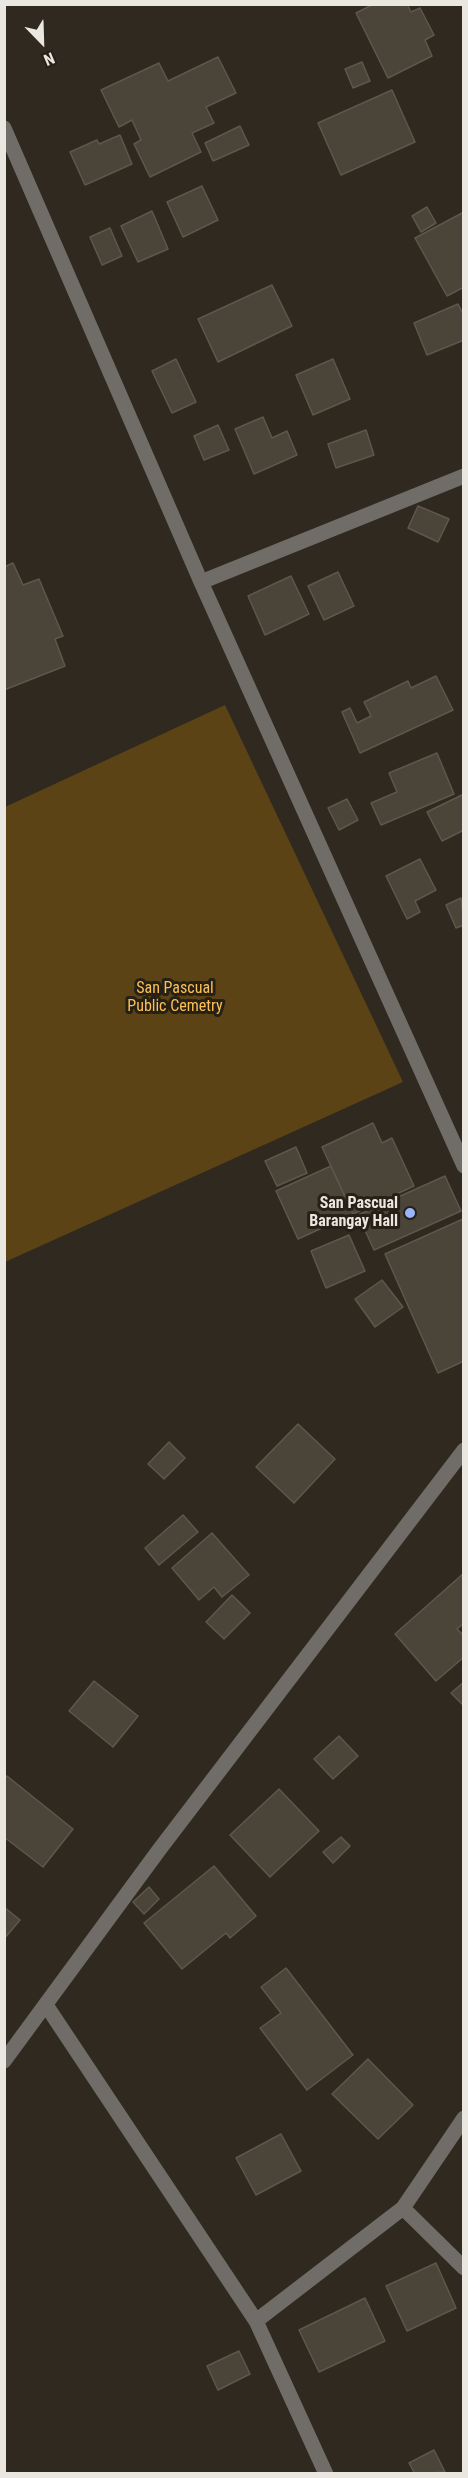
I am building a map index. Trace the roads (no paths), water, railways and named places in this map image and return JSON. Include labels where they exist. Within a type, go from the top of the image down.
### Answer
[{"type":"street","points":[[4,128],[201,582],[464,1166]]},
{"type":"street","points":[[201,582],[464,476]]},
{"type":"street","points":[[4,2061],[159,1850],[464,1450]]},
{"type":"street","points":[[46,2005],[256,2321],[326,2474]]},
{"type":"street","points":[[256,2321],[403,2208],[464,2118]]},
{"type":"street","points":[[403,2208],[464,2268]]},
{"type":"place","name":"San Pascual Barangay Hall","points":[[410,1213]]},
{"type":"park label","name":"San Pascual Public Cemetry","points":[[175,998]]}]
